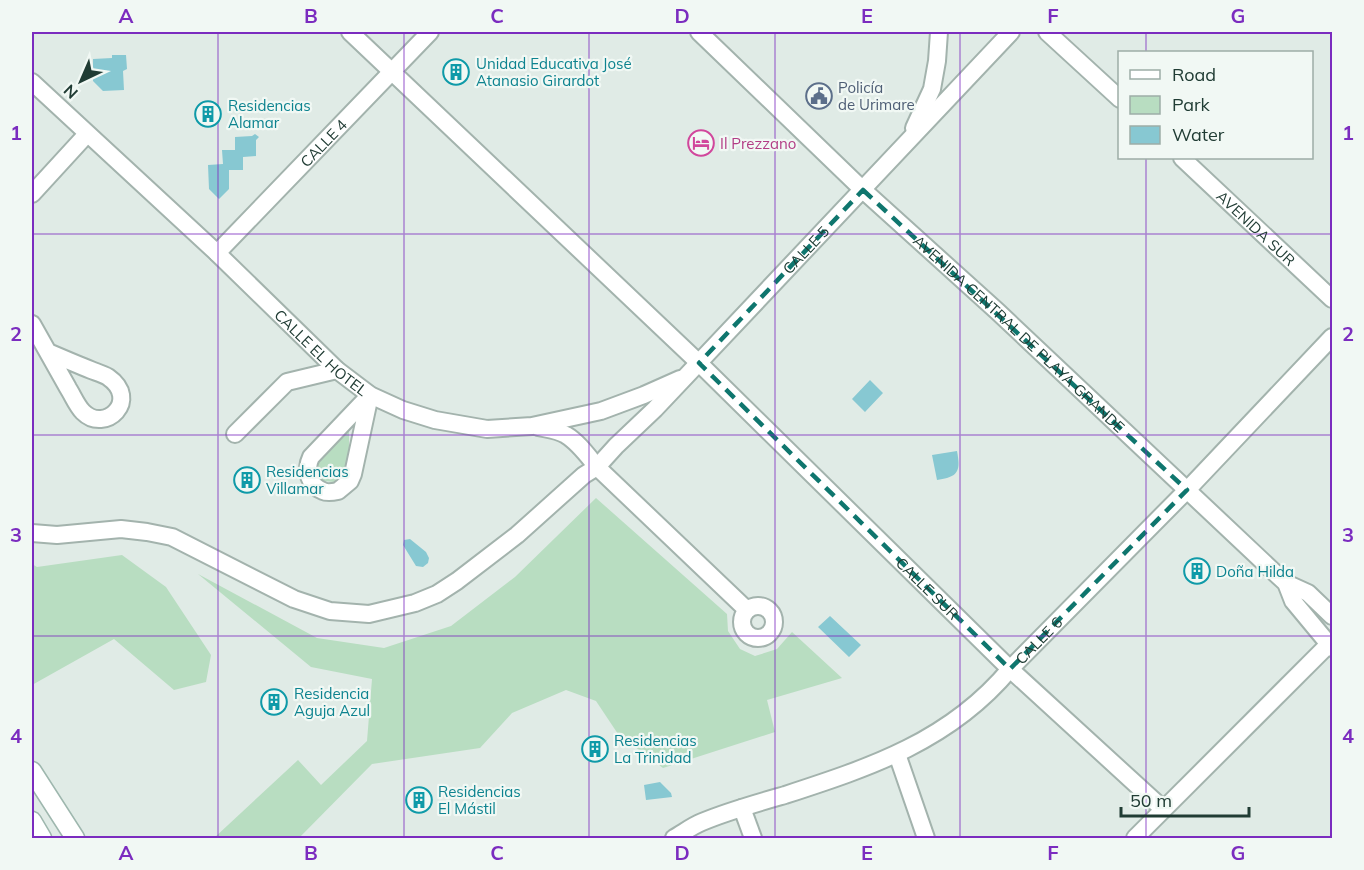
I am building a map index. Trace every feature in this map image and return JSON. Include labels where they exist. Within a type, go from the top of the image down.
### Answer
[{"type":"street","name":"CALLE SUR","points":[[350,32],[699,363],[1011,669],[1163,809]]},
{"type":"street","name":"CALLE 4","points":[[217,253],[430,32]]},
{"type":"street","name":"AVENIDA CENTRAL DE PLAYA GRANDE","points":[[699,32],[863,190],[997,311],[1286,584],[1293,601],[1332,644]]},
{"type":"street","points":[[908,142],[932,89],[939,32]]},
{"type":"street","name":"CALLE 5","points":[[32,533],[57,535],[121,529],[172,537],[294,599],[330,611],[369,614],[415,603],[437,594],[458,581],[517,535],[584,475],[597,467],[686,377],[1011,32]]},
{"type":"street","points":[[1047,32],[1118,98]]},
{"type":"street","name":"CALLE EL HOTEL","points":[[32,82],[217,253],[337,370],[370,395],[403,410],[435,420],[487,429],[532,426],[601,411],[686,377]]},
{"type":"street","points":[[32,194],[87,134]]},
{"type":"street","name":"AVENIDA SUR","points":[[1183,159],[1332,299]]},
{"type":"street","points":[[32,324],[81,411],[91,419],[102,419],[118,409],[122,401],[122,393],[107,376],[48,352]]},
{"type":"street","name":"CALLE 6","points":[[674,838],[700,823],[853,773],[897,754],[940,731],[967,712],[1186,490],[1332,337]]},
{"type":"street","points":[[235,434],[287,381],[337,370]]},
{"type":"street","points":[[370,395],[350,481],[338,491],[322,491],[308,475],[308,463],[311,457],[370,395]]},
{"type":"street","points":[[532,426],[555,430],[567,435],[597,467],[747,610]]},
{"type":"street","points":[[1286,584],[1308,593],[1329,613],[1312,622]]},
{"type":"street","points":[[1135,838],[1332,644]]},
{"type":"street","points":[[897,754],[926,838]]},
{"type":"street","points":[[32,771],[75,838]]},
{"type":"street","points":[[742,808],[753,838]]},
{"type":"street","points":[[32,822],[42,838]]},
{"type":"highlighted area","points":[[863,190],[1187,490],[1010,669],[699,363]]},
{"type":"green space","points":[[343,429],[349,431],[349,471],[343,480],[324,481],[316,474],[316,459]]},
{"type":"green space","points":[[596,498],[727,614],[728,631],[740,649],[755,656],[777,649],[792,632],[842,678],[767,700],[775,732],[663,768],[618,734],[596,701],[566,690],[512,713],[480,748],[372,764],[299,838],[214,838],[298,760],[321,785],[367,741],[372,679],[311,667],[198,574],[317,638],[384,648],[451,626],[515,577]]},
{"type":"green space","points":[[122,555],[166,587],[211,655],[206,682],[174,690],[114,639],[32,685],[32,564],[37,567]]},
{"type":"water","points":[[112,55],[126,55],[127,69],[123,71],[124,90],[103,91],[93,81],[93,59],[112,58]]},
{"type":"water","points":[[255,134],[259,137],[256,140],[256,156],[243,157],[243,170],[229,170],[229,189],[219,199],[209,189],[208,165],[223,164],[222,150],[235,150],[235,137]]},
{"type":"water","points":[[870,380],[883,393],[865,412],[852,399]]},
{"type":"water","points":[[957,451],[959,464],[954,475],[937,480],[932,455]]},
{"type":"water","points":[[410,539],[426,552],[429,558],[428,563],[423,567],[416,566],[403,545],[404,540]]},
{"type":"water","points":[[830,616],[861,645],[849,657],[818,627]]},
{"type":"water","points":[[660,782],[672,797],[646,800],[644,785]]},
{"type":"place","name":"Unidad Educativa José Atanasio Girardot","points":[[456,72]]},
{"type":"place","name":"Policía de Urimare","points":[[819,96]]},
{"type":"place","name":"Residencias Alamar","points":[[208,114]]},
{"type":"place","name":"Il Prezzano","points":[[701,143]]},
{"type":"place","name":"Residencias Villamar","points":[[247,480]]},
{"type":"place","name":"Doña Hilda","points":[[1197,571]]},
{"type":"place","name":"Residencia Aguja Azul","points":[[274,702]]},
{"type":"place","name":"Residencias La Trinidad","points":[[595,749]]},
{"type":"place","name":"Residencias El Mástil","points":[[419,800]]}]
